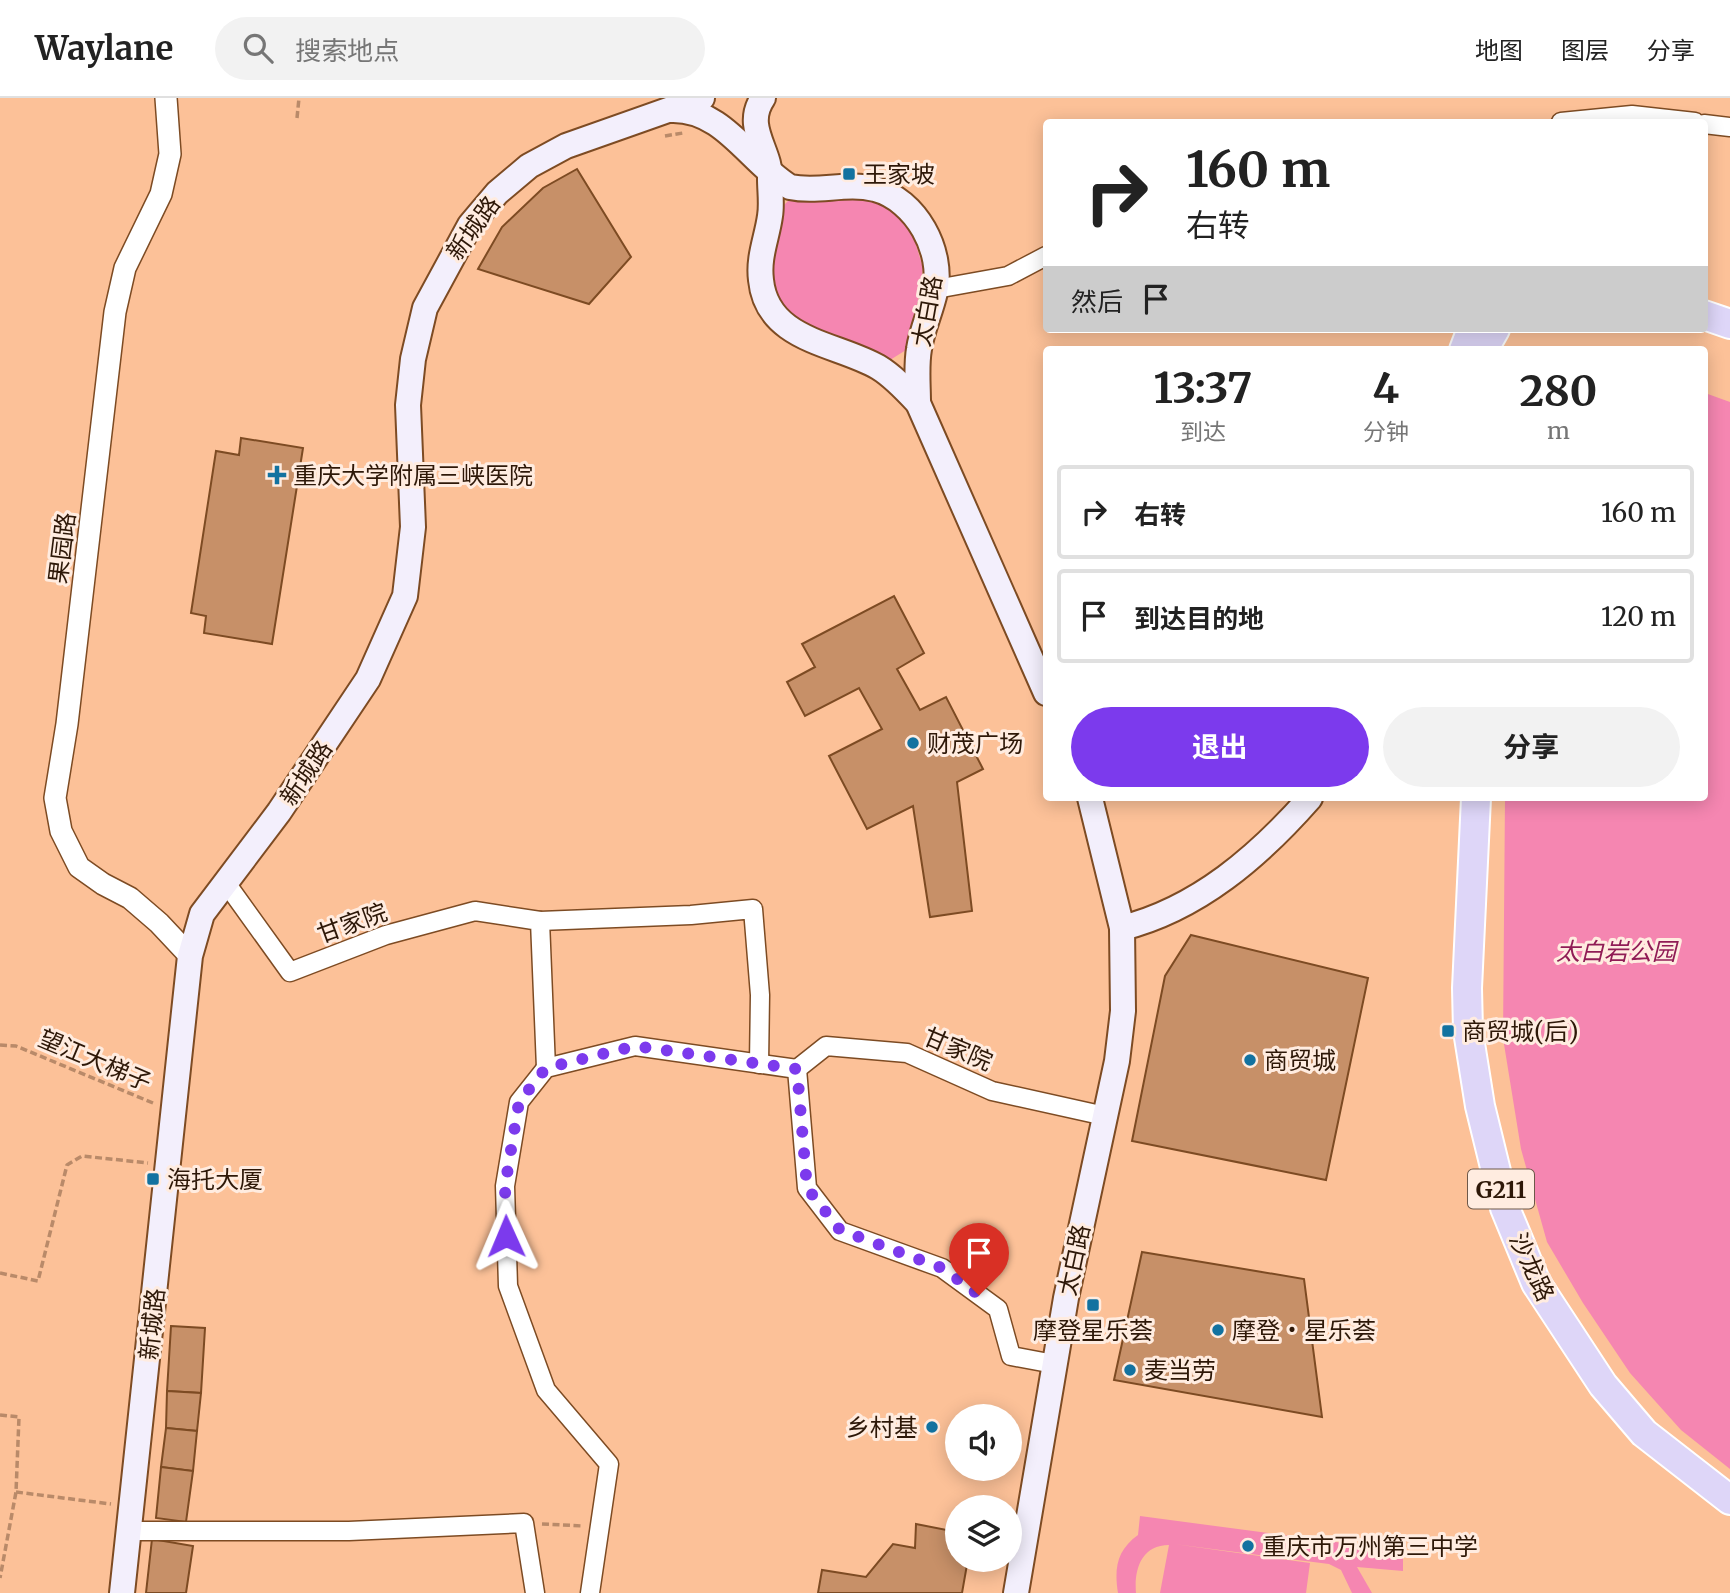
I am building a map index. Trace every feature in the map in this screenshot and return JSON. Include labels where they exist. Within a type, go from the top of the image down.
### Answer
[{"type":"highway","points":[[1708,301],[1730,308]]},
{"type":"highway","points":[[1708,316],[1730,324]]},
{"type":"highway","name":"沙龙路","points":[[1476,801],[1466,988],[1468,1031],[1480,1106],[1505,1208],[1536,1283],[1603,1385],[1644,1433],[1730,1500]]},
{"type":"highway","name":"沙龙路","points":[[1492,801],[1486,1035],[1495,1096],[1532,1234],[1570,1303],[1630,1392],[1676,1439],[1730,1479]]},
{"type":"main road","name":"新城路","points":[[122,1593],[190,956],[202,914],[279,812],[368,679],[405,596],[413,527],[408,405],[414,359],[425,309],[437,282],[470,225],[497,193],[528,166],[566,146],[702,98]]},
{"type":"main road","name":"太白路","points":[[763,98],[755,109],[755,128],[771,172],[771,215],[760,257],[761,282],[769,307],[805,339],[856,355],[881,368],[918,403],[1043,686]]},
{"type":"main road","name":"太白路","points":[[664,110],[688,111],[713,121],[790,187],[802,189],[848,184],[878,190],[905,205],[925,229],[936,258],[936,289],[919,350],[918,403]]},
{"type":"main road","name":"太白路","points":[[1016,1593],[1054,1364],[1117,1061],[1123,1011],[1122,928],[1091,801]]},
{"type":"main road","points":[[1122,928],[1169,914],[1191,902],[1245,861],[1307,801]]},
{"type":"street","name":"果园路","points":[[166,98],[170,154],[162,194],[125,268],[116,312],[69,711],[55,798],[61,831],[79,867],[130,898],[159,923],[190,956]]},
{"type":"street","points":[[1591,119],[1632,115],[1668,119]]},
{"type":"street","points":[[1708,124],[1730,127]]},
{"type":"street","points":[[936,289],[1008,276],[1043,258]]},
{"type":"street","name":"甘家院","points":[[226,883],[290,972],[386,935],[475,911],[540,921],[691,915],[753,909],[760,995],[759,1064]]},
{"type":"street","points":[[540,921],[546,1068]]},
{"type":"street","points":[[590,1593],[609,1464],[546,1390],[508,1286],[505,1186],[519,1102],[546,1068],[635,1046],[797,1069],[807,1188],[840,1230],[942,1268],[998,1309],[1011,1356],[1054,1364]]},
{"type":"street","name":"甘家院","points":[[797,1069],[826,1046],[907,1053],[992,1091],[1105,1116]]},
{"type":"street","points":[[129,1531],[349,1531],[524,1523],[535,1593]]},
{"type":"path","points":[[297,118],[299,98]]},
{"type":"path","points":[[665,136],[692,134]]},
{"type":"path","name":"望江大梯子","points":[[0,1045],[16,1046],[174,1112]]},
{"type":"path","points":[[0,1273],[38,1281],[61,1183],[67,1165],[74,1160],[82,1156],[169,1165]]},
{"type":"path","points":[[0,1415],[19,1417],[16,1492],[0,1578]]},
{"type":"path","points":[[16,1492],[117,1505]]},
{"type":"path","points":[[524,1523],[600,1527]]},
{"type":"green space","points":[[875,196],[910,225],[923,268],[916,316],[906,350],[890,360],[804,330],[777,306],[764,277],[774,215],[791,198]]},
{"type":"green space","name":"太白岩公园","points":[[1708,394],[1730,402],[1730,1469],[1681,1430],[1630,1373],[1583,1303],[1547,1242],[1521,1149],[1503,1038],[1505,801],[1708,801]]},
{"type":"green space","points":[[1140,1516],[1403,1551],[1403,1571],[1357,1567],[1372,1593],[1352,1593],[1341,1570],[1329,1564],[1174,1544],[1310,1563],[1306,1593],[1160,1593],[1169,1545],[1152,1549],[1141,1560],[1136,1576],[1136,1593],[1118,1593],[1116,1576],[1121,1553],[1138,1535]]},
{"type":"building","points":[[577,169],[631,257],[589,304],[478,269],[502,227],[543,188]]},
{"type":"building","points":[[241,438],[303,448],[272,644],[204,633],[206,616],[191,613],[216,451],[239,455]]},
{"type":"building","name":"财茂广场","points":[[894,596],[924,653],[897,669],[920,710],[946,697],[983,769],[957,782],[972,911],[930,917],[913,806],[867,829],[829,756],[882,729],[859,688],[805,716],[787,682],[815,667],[802,644]]},
{"type":"building","name":"商贸城","points":[[1191,935],[1368,978],[1326,1180],[1132,1141],[1165,976]]},
{"type":"building","name":"摩登・星乐荟","points":[[1142,1252],[1304,1279],[1322,1417],[1114,1380]]},
{"type":"building","points":[[171,1326],[205,1328],[201,1393],[167,1391]]},
{"type":"building","points":[[167,1391],[201,1393],[197,1431],[166,1428]]},
{"type":"building","points":[[166,1428],[197,1431],[193,1471],[161,1467]]},
{"type":"building","points":[[161,1467],[193,1471],[186,1522],[156,1518]]},
{"type":"building","points":[[916,1524],[945,1530],[945,1572],[966,1572],[962,1593],[818,1593],[822,1570],[866,1577],[893,1544],[915,1548]]},
{"type":"building","points":[[152,1539],[193,1546],[186,1593],[146,1593]]},
{"type":"place","name":"王家坡","points":[[849,174]]},
{"type":"place","name":"重庆大学附属三峡医院","points":[[277,475]]},
{"type":"place","name":"财茂广场","points":[[913,743]]},
{"type":"place","name":"商贸城(后)","points":[[1448,1031]]},
{"type":"place","name":"商贸城","points":[[1250,1060]]},
{"type":"place","name":"海托大厦","points":[[153,1179]]},
{"type":"place","name":"摩登星乐荟","points":[[1093,1305]]},
{"type":"place","name":"摩登・星乐荟","points":[[1218,1330]]},
{"type":"place","name":"麦当劳","points":[[1130,1370]]},
{"type":"place","name":"乡村基","points":[[932,1427]]},
{"type":"place","name":"重庆市万州第三中学","points":[[1248,1546]]},
{"type":"route","points":[[506,1236],[505,1186],[519,1102],[546,1068],[635,1046],[797,1069],[807,1188],[840,1230],[942,1268],[979,1295]]}]
